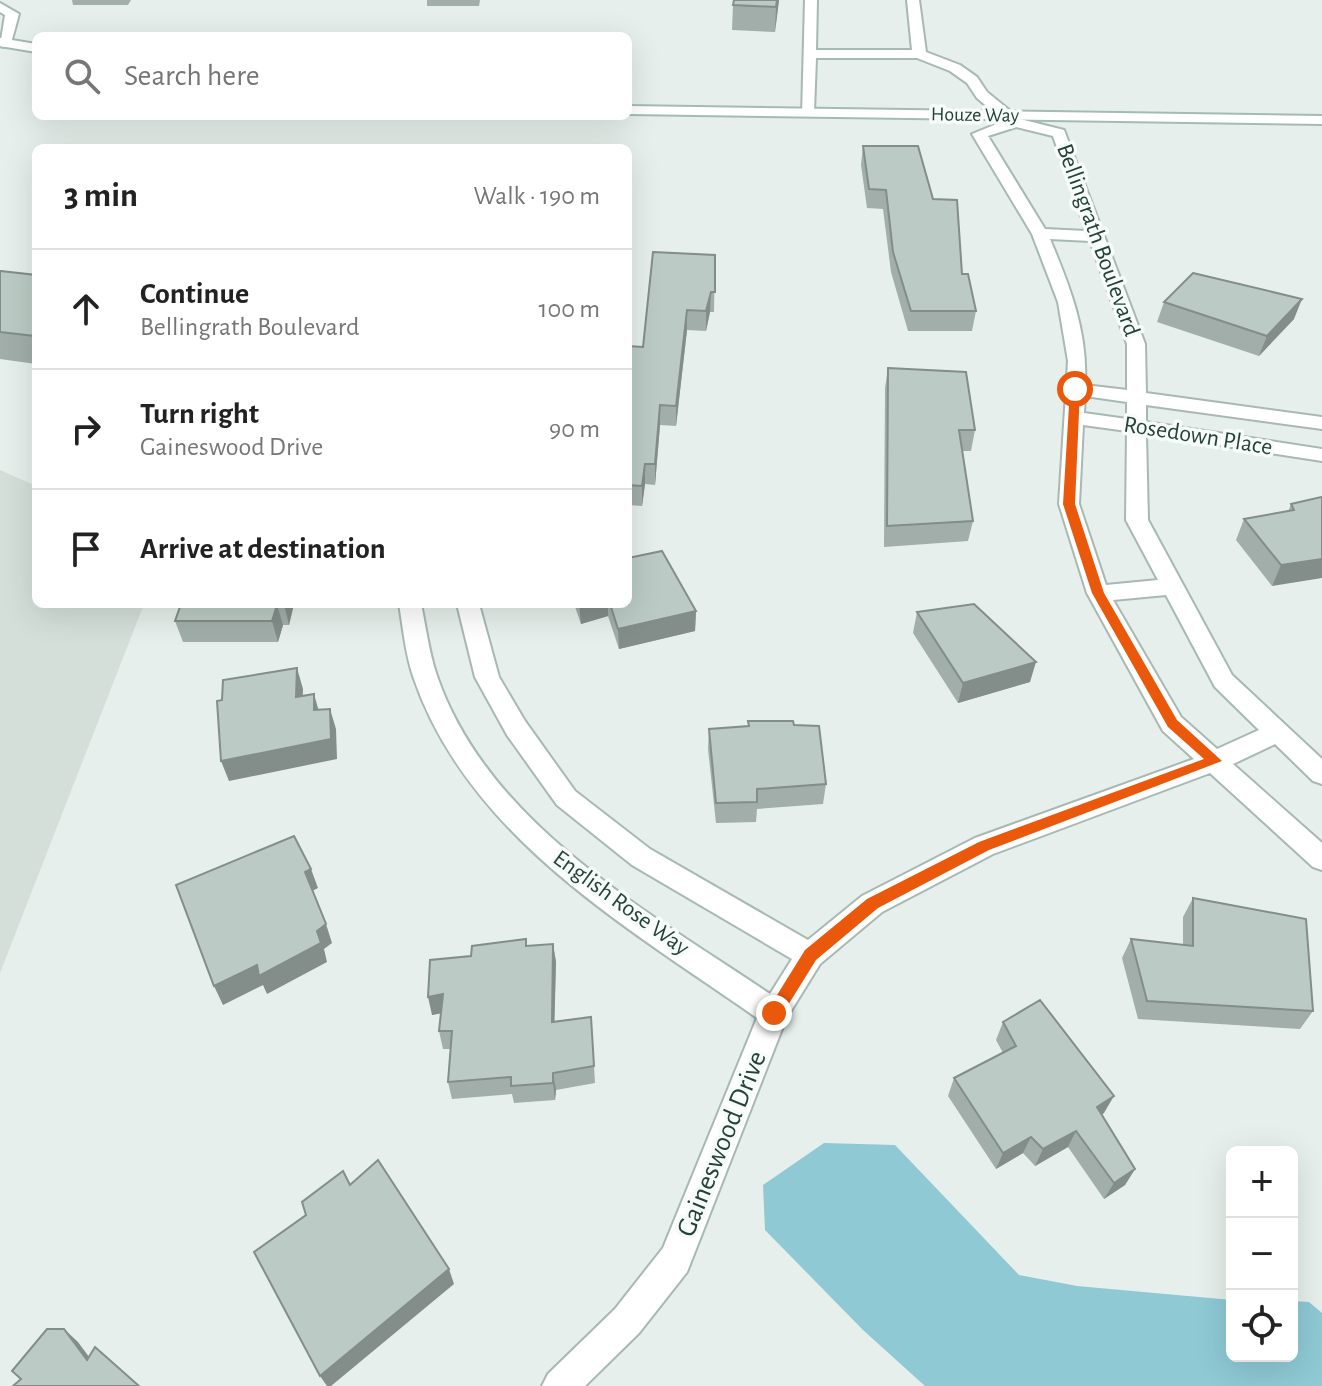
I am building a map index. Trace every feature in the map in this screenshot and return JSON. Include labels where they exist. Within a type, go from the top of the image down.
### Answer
[{"type":"street","points":[[807,112],[811,0]]},
{"type":"street","points":[[913,0],[919,54]]},
{"type":"street","points":[[1,2],[12,14],[2,42],[32,47]]},
{"type":"street","points":[[811,54],[919,54],[955,68],[972,80],[982,95],[1013,119],[979,134],[1040,234],[1067,302],[1077,361],[1069,504],[1098,593],[1172,724],[1322,859]]},
{"type":"street","name":"Houze Way","points":[[632,110],[1013,119],[1322,120]]},
{"type":"street","name":"Bellingrath Boulevard","points":[[1013,119],[1059,133],[1136,344],[1139,396],[1137,520],[1223,681],[1322,774]]},
{"type":"street","points":[[1040,234],[1096,236]]},
{"type":"street","name":"Rosedown Place","points":[[1075,389],[1322,423]]},
{"type":"street","name":"Rosedown Place","points":[[1073,417],[1322,455]]},
{"type":"street","points":[[1098,593],[1173,587]]},
{"type":"street","name":"English Rose Way","points":[[410,608],[413,640],[445,725],[480,782],[564,865],[774,1013]]},
{"type":"street","name":"English Rose Way","points":[[469,608],[487,677],[516,728],[566,798],[641,857],[810,955]]},
{"type":"street","name":"Gaineswood Drive","points":[[560,1386],[627,1321],[675,1260],[774,1013],[810,955],[872,904],[984,846],[1215,761],[1276,733]]},
{"type":"shaded area","points":[[0,470],[32,484],[32,608],[142,608],[0,973]]},
{"type":"water","points":[[824,1143],[895,1145],[1019,1275],[1077,1286],[1226,1299],[1226,1362],[1298,1362],[1298,1301],[1309,1302],[1322,1313],[1322,1386],[925,1386],[863,1330],[765,1230],[763,1185]]},
{"type":"building","points":[[734,0],[777,0],[776,7],[733,5]]},
{"type":"building","points":[[863,146],[918,146],[933,199],[957,200],[962,274],[968,274],[976,311],[911,311],[893,252],[886,190],[869,189]]},
{"type":"building","points":[[653,252],[715,255],[715,292],[711,292],[706,311],[687,310],[676,406],[660,405],[655,464],[645,464],[642,486],[632,485],[632,346],[643,347]]},
{"type":"building","points":[[0,271],[32,275],[32,336],[0,332]]},
{"type":"building","points":[[1193,273],[1302,299],[1267,336],[1164,302]]},
{"type":"building","points":[[888,368],[966,372],[975,430],[959,430],[973,521],[887,526]]},
{"type":"building","points":[[1321,497],[1322,559],[1281,565],[1244,519],[1294,510],[1291,504]]},
{"type":"building","points":[[662,551],[696,611],[618,629],[611,608],[632,608],[632,557]]},
{"type":"building","points":[[974,604],[1036,662],[963,683],[917,612]]},
{"type":"building","points":[[180,608],[276,608],[272,621],[175,621]]},
{"type":"building","points":[[297,668],[296,697],[314,694],[314,710],[330,709],[331,739],[221,761],[217,701],[222,700],[223,680]]},
{"type":"building","points":[[748,721],[793,721],[794,725],[819,726],[826,784],[757,789],[757,802],[716,803],[709,729],[749,726]]},
{"type":"building","points":[[294,836],[311,869],[305,872],[326,924],[317,931],[321,943],[259,976],[257,965],[214,986],[176,885]]},
{"type":"building","points":[[1193,898],[1306,919],[1313,1011],[1147,1001],[1131,939],[1193,946]]},
{"type":"building","points":[[526,939],[526,946],[553,944],[552,1022],[591,1017],[594,1066],[553,1073],[553,1083],[511,1086],[511,1077],[448,1082],[452,1031],[439,1031],[443,994],[428,997],[430,960],[471,956],[472,946]]},
{"type":"building","points":[[1040,1000],[1114,1096],[1097,1107],[1135,1169],[1114,1183],[1076,1131],[1043,1149],[1031,1137],[1003,1153],[954,1078],[1016,1046],[1003,1022]]},
{"type":"building","points":[[378,1160],[449,1269],[320,1376],[254,1252],[306,1215],[302,1202],[343,1171],[350,1185]]},
{"type":"building","points":[[47,1329],[64,1329],[87,1360],[95,1347],[139,1386],[13,1386],[21,1379],[12,1371]]},
{"type":"route","points":[[774,1013],[810,955],[872,904],[984,846],[1215,761],[1172,724],[1098,593],[1069,504],[1070,438],[1075,389]]}]
